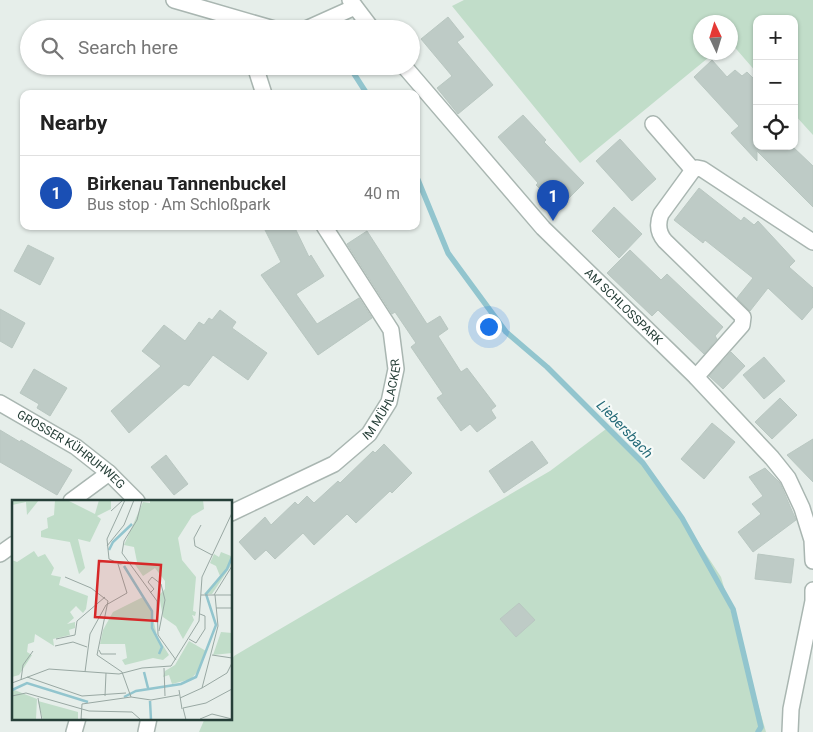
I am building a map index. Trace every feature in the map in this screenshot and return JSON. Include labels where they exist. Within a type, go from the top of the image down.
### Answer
[{"type":"street","points":[[174,0],[234,20]]},
{"type":"street","points":[[323,20],[353,4],[365,20]]},
{"type":"street","points":[[258,75],[263,90]]},
{"type":"street","name":"AM SCHLOSSPARK","points":[[412,75],[543,228],[696,377],[772,458],[788,478],[802,508],[812,540],[813,561]]},
{"type":"street","points":[[653,124],[692,170]]},
{"type":"street","points":[[696,377],[742,325],[744,320],[660,234],[658,222],[661,214],[692,170],[702,169],[813,242]]},
{"type":"street","name":"IM MÜHLACKER","points":[[232,513],[334,464],[369,434],[389,402],[396,369],[391,330],[327,230]]},
{"type":"street","name":"GROSSER KÜHRUHWEG","points":[[0,403],[76,447],[109,473],[135,500]]},
{"type":"street","points":[[73,500],[109,473]]},
{"type":"street","points":[[0,554],[12,545]]},
{"type":"street","points":[[790,732],[791,708],[813,601],[813,590]]},
{"type":"green space","points":[[464,0],[813,0],[813,135],[798,118],[798,15],[753,15],[753,68],[738,51],[738,15],[693,15],[693,60],[705,60],[580,163],[452,6]]},
{"type":"green space","points":[[606,429],[658,481],[721,577],[766,732],[199,732],[204,720],[232,720],[232,659],[234,656],[550,471]]},
{"type":"building","points":[[448,17],[464,37],[457,42],[493,85],[458,114],[437,88],[452,76],[421,39]]},
{"type":"building","points":[[712,60],[727,77],[735,70],[742,76],[747,72],[753,78],[753,150],[796,150],[813,166],[813,207],[757,151],[757,161],[731,133],[739,126],[694,77]]},
{"type":"building","points":[[523,115],[546,140],[544,142],[584,183],[559,208],[536,185],[538,183],[498,137]]},
{"type":"building","points":[[620,139],[656,179],[632,201],[596,161]]},
{"type":"building","points":[[699,188],[741,221],[744,217],[754,225],[758,221],[795,261],[789,267],[813,288],[813,307],[802,320],[768,288],[750,311],[737,298],[753,278],[705,240],[703,243],[674,220]]},
{"type":"building","points":[[614,207],[642,234],[619,258],[592,231]]},
{"type":"building","points":[[265,230],[296,230],[309,257],[311,255],[324,276],[296,294],[317,324],[359,298],[372,318],[318,355],[261,275],[281,262]]},
{"type":"building","points":[[367,231],[427,324],[440,316],[448,329],[438,336],[461,372],[467,368],[496,406],[491,410],[496,418],[477,432],[470,424],[461,431],[437,398],[443,394],[411,347],[416,343],[395,312],[392,314],[347,244]]},
{"type":"building","points":[[28,245],[54,258],[40,285],[14,271]]},
{"type":"building","points":[[630,250],[661,280],[667,274],[723,327],[715,336],[717,339],[704,354],[658,310],[652,316],[607,273]]},
{"type":"building","points":[[0,309],[25,323],[12,348],[0,341]]},
{"type":"building","points":[[220,310],[236,322],[232,328],[267,353],[248,380],[213,355],[189,386],[184,384],[129,433],[111,411],[161,366],[142,351],[164,325],[185,341],[199,322],[204,325],[209,318],[212,320]]},
{"type":"building","points":[[731,352],[745,366],[723,389],[709,376]]},
{"type":"building","points":[[764,357],[785,381],[764,399],[743,375]]},
{"type":"building","points":[[34,369],[67,388],[50,416],[37,408],[39,404],[20,393]]},
{"type":"building","points":[[780,398],[797,415],[772,439],[755,422]]},
{"type":"building","points":[[712,423],[735,442],[704,479],[681,459]]},
{"type":"building","points":[[0,430],[72,470],[57,495],[0,462]]},
{"type":"building","points":[[813,439],[813,482],[787,455]]},
{"type":"building","points":[[532,441],[548,463],[504,493],[489,471]]},
{"type":"building","points":[[384,444],[412,473],[392,493],[390,491],[356,523],[347,514],[314,545],[303,533],[275,559],[266,550],[255,560],[239,542],[265,517],[271,525],[295,502],[298,505],[307,496],[314,503],[338,481],[340,483],[373,451],[375,453]]},
{"type":"building","points":[[166,455],[188,484],[174,495],[151,467]]},
{"type":"building","points":[[765,468],[780,483],[796,520],[753,552],[738,532],[761,514],[752,504],[763,496],[749,477]]},
{"type":"building","points":[[758,554],[794,559],[791,583],[755,579]]},
{"type":"building","points":[[519,603],[535,620],[516,637],[500,619]]},
{"type":"waterway","name":"Liebersbach","points":[[355,75],[364,90]]},
{"type":"waterway","name":"Liebersbach","points":[[420,185],[448,253],[506,332],[547,367],[643,463],[682,518],[733,609],[761,727],[758,732]]},
{"type":"place","name":"Birkenau Tannenbuckel","points":[[553,221]]}]
